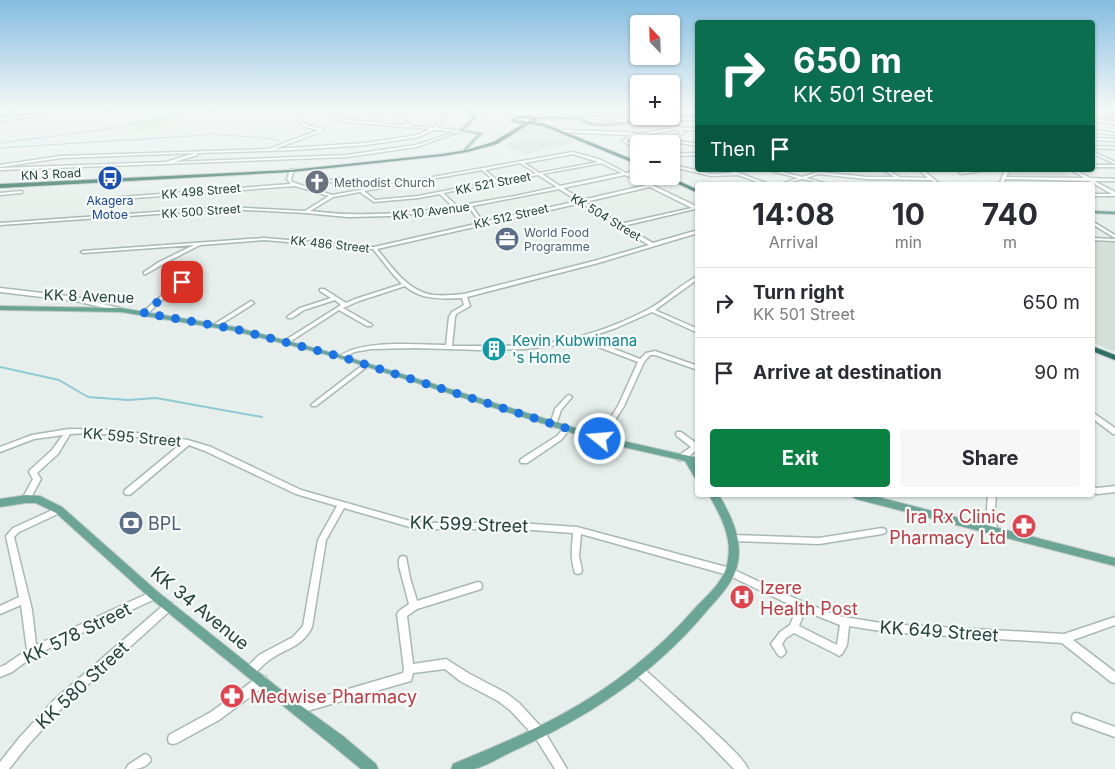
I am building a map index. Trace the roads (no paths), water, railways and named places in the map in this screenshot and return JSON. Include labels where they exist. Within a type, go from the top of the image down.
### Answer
[{"type":"highway","name":"KN 3 Road","points":[[468,149],[477,146]]},
{"type":"highway","name":"KN 3 Road","points":[[0,185],[291,170],[485,146]]},
{"type":"highway","points":[[596,146],[630,159]]},
{"type":"highway","points":[[602,146],[630,159]]},
{"type":"highway","points":[[680,182],[695,189]]},
{"type":"highway","points":[[680,183],[695,190]]},
{"type":"highway","points":[[1095,347],[1115,354]]},
{"type":"highway","points":[[1095,348],[1115,358]]},
{"type":"main road","points":[[468,149],[471,146]]},
{"type":"main road","points":[[1095,212],[1115,213]]},
{"type":"main road","name":"KK 8 Avenue","points":[[0,308],[121,310],[216,325],[366,364],[600,439],[689,459]]},
{"type":"main road","points":[[689,459],[695,470]]},
{"type":"main road","points":[[458,769],[539,733],[588,706],[638,670],[684,629],[709,602],[730,572],[733,556],[729,522],[715,497]]},
{"type":"main road","points":[[864,497],[1115,562]]},
{"type":"main road","name":"KK 34 Avenue","points":[[0,504],[37,499],[59,510],[154,595],[296,710],[338,740],[371,769]]},
{"type":"street","points":[[266,150],[278,146]]},
{"type":"street","points":[[0,168],[54,157],[338,146]]},
{"type":"street","points":[[0,168],[284,159],[340,156],[416,146]]},
{"type":"street","points":[[1095,147],[1115,148]]},
{"type":"street","points":[[284,159],[291,151]]},
{"type":"street","points":[[166,163],[205,152]]},
{"type":"street","points":[[306,212],[332,196],[573,153],[602,162],[695,208]]},
{"type":"street","points":[[680,155],[695,154]]},
{"type":"street","points":[[1095,154],[1115,164]]},
{"type":"street","name":"KK 504 Street","points":[[520,162],[619,226],[653,245]]},
{"type":"street","name":"KK 521 Street","points":[[361,191],[369,200],[374,201],[441,193],[602,162]]},
{"type":"street","points":[[1095,166],[1115,164]]},
{"type":"street","points":[[682,168],[695,172]]},
{"type":"street","points":[[482,169],[498,182]]},
{"type":"street","points":[[291,170],[289,179],[294,184],[332,196]]},
{"type":"street","points":[[695,172],[705,175],[738,174]]},
{"type":"street","points":[[733,172],[761,182]]},
{"type":"street","points":[[778,172],[817,182]]},
{"type":"street","points":[[888,172],[898,178]]},
{"type":"street","points":[[923,172],[936,182]]},
{"type":"street","points":[[961,173],[970,172]]},
{"type":"street","points":[[1003,182],[1006,172]]},
{"type":"street","points":[[1077,172],[1094,182]]},
{"type":"street","name":"KK 10 Avenue","points":[[306,212],[374,217],[457,208],[630,173]]},
{"type":"street","points":[[789,182],[822,173],[857,177],[932,179]]},
{"type":"street","points":[[1005,178],[1115,180]]},
{"type":"street","points":[[304,187],[340,179]]},
{"type":"street","points":[[1095,183],[1115,194]]},
{"type":"street","name":"KK 498 Street","points":[[108,198],[294,184]]},
{"type":"street","name":"KK 512 Street","points":[[374,248],[482,222],[649,186]]},
{"type":"street","points":[[1095,187],[1102,187]]},
{"type":"street","points":[[0,194],[22,192]]},
{"type":"street","points":[[441,193],[457,208]]},
{"type":"street","points":[[1095,195],[1115,194]]},
{"type":"street","points":[[470,206],[482,222]]},
{"type":"street","name":"KK 500 Street","points":[[0,224],[238,208],[306,212]]},
{"type":"street","points":[[619,226],[695,208]]},
{"type":"street","points":[[1095,224],[1115,238]]},
{"type":"street","name":"KK 486 Street","points":[[83,252],[264,239],[374,248],[404,285],[419,294],[431,297],[464,296],[596,262],[695,232]]},
{"type":"street","points":[[1095,239],[1115,238]]},
{"type":"street","points":[[146,273],[161,263],[201,243]]},
{"type":"street","points":[[144,313],[170,293],[178,284],[195,274]]},
{"type":"street","points":[[342,357],[352,351],[371,347],[539,346],[580,338],[652,310],[695,279]]},
{"type":"street","points":[[286,342],[342,307],[404,285]]},
{"type":"street","points":[[0,290],[76,299],[121,310]]},
{"type":"street","points":[[322,290],[342,307],[369,325]]},
{"type":"street","points":[[449,346],[452,317],[454,313],[467,306],[464,296]]},
{"type":"street","points":[[290,317],[302,309],[334,299]]},
{"type":"street","points":[[216,325],[251,303]]},
{"type":"street","points":[[652,310],[695,330]]},
{"type":"street","points":[[580,338],[640,361]]},
{"type":"street","points":[[600,439],[618,412],[640,361],[648,354],[655,353],[695,367]]},
{"type":"street","points":[[314,405],[366,364]]},
{"type":"street","points":[[552,425],[558,408],[569,397]]},
{"type":"street","points":[[1095,416],[1115,432]]},
{"type":"street","points":[[524,461],[559,438],[567,429]]},
{"type":"street","points":[[26,499],[37,479],[33,472],[56,452],[69,432]]},
{"type":"street","name":"KK 595 Street","points":[[0,450],[35,436],[69,432],[116,432],[188,442]]},
{"type":"street","points":[[679,434],[695,445]]},
{"type":"street","name":"KK 595 Street","points":[[128,492],[188,442]]},
{"type":"street","name":"KK 599 Street","points":[[188,442],[208,449],[299,492],[410,524],[433,526],[518,526],[577,530],[730,572]]},
{"type":"street","points":[[689,459],[695,448]]},
{"type":"street","points":[[1095,490],[1115,490]]},
{"type":"street","points":[[992,497],[990,508],[994,530]]},
{"type":"street","points":[[250,671],[271,653],[294,643],[302,636],[309,618],[322,540],[342,504]]},
{"type":"street","points":[[32,652],[24,599],[10,536],[16,530],[59,510]]},
{"type":"street","points":[[577,530],[575,556],[578,570]]},
{"type":"street","points":[[732,538],[819,541],[882,531]]},
{"type":"street","points":[[403,560],[403,570],[411,590],[414,606]]},
{"type":"street","name":"KK 649 Street","points":[[730,572],[803,606],[845,621],[887,628],[1064,639]]},
{"type":"street","points":[[296,710],[407,677],[409,669],[402,614],[414,606],[478,586]]},
{"type":"street","name":"KK 578 Street","points":[[0,672],[8,669],[32,652],[154,595]]},
{"type":"street","points":[[0,610],[24,599]]},
{"type":"street","name":"KK 580 Street","points":[[2,769],[24,741],[57,705],[169,606]]},
{"type":"street","points":[[781,652],[776,644],[783,635],[793,628],[803,606]]},
{"type":"street","points":[[793,628],[839,651],[842,645],[845,621]]},
{"type":"street","points":[[1064,639],[1115,621]]},
{"type":"street","points":[[1064,639],[1115,678]]},
{"type":"street","points":[[409,669],[446,664],[464,677],[502,697],[539,733],[561,769]]},
{"type":"street","points":[[638,670],[726,750],[742,769]]},
{"type":"street","points":[[173,740],[215,716],[262,681]]},
{"type":"street","points":[[1077,718],[1115,732]]},
{"type":"street","points":[[132,769],[145,760]]},
{"type":"waterway","points":[[0,148],[33,146]]},
{"type":"waterway","points":[[0,367],[59,380],[88,397],[128,400],[156,398],[262,417]]},
{"type":"place","name":"Akagera Motoe","points":[[110,178]]},
{"type":"place","name":"Methodist Church","points":[[317,182]]},
{"type":"place","name":"World Food Programme","points":[[507,239]]},
{"type":"place","name":"Kevin Kubwimana 's Home","points":[[494,349]]},
{"type":"place","name":"BPL","points":[[131,523]]},
{"type":"place","name":"Ira Rx Clinic Pharmacy Ltd","points":[[1024,526]]},
{"type":"place","name":"Izere Health Post","points":[[742,597]]},
{"type":"place","name":"Medwise Pharmacy","points":[[232,696]]}]
